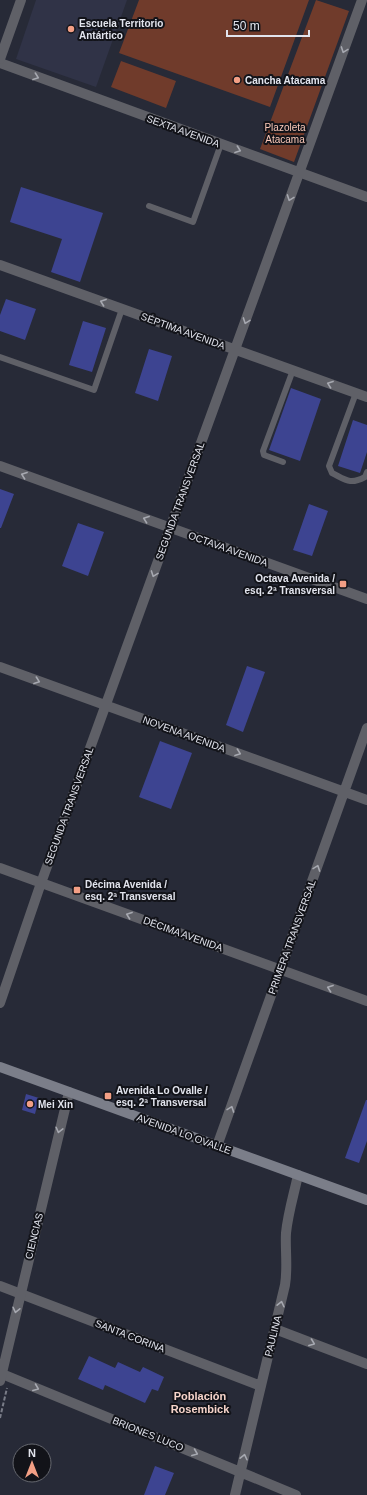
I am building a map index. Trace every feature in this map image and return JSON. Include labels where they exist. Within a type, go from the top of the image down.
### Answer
[{"type":"main road","name":"AVENIDA LO OVALLE","points":[[0,1067],[367,1200]]},
{"type":"street","points":[[0,60],[21,0]]},
{"type":"street","name":"SEGUNDA TRANSVERSAL","points":[[0,1003],[41,883],[362,1]]},
{"type":"street","name":"SEXTA AVENIDA","points":[[0,63],[367,197]]},
{"type":"street","name":"SÉPTIMA AVENIDA","points":[[0,264],[367,397]]},
{"type":"street","name":"OCTAVA AVENIDA","points":[[0,466],[367,599]]},
{"type":"street","name":"NOVENA AVENIDA","points":[[0,667],[367,800]]},
{"type":"street","name":"PRIMERA TRANSVERSAL","points":[[217,1146],[367,728]]},
{"type":"street","name":"DÉCIMA AVENIDA","points":[[0,868],[367,1001]]},
{"type":"street","name":"CIENCIAS","points":[[1,1376],[68,1092]]},
{"type":"street","name":"PAULINA","points":[[235,1495],[287,1277],[287,1224],[298,1175]]},
{"type":"street","name":"SANTA CORINA","points":[[0,1286],[261,1386]]},
{"type":"street","points":[[275,1329],[367,1364]]},
{"type":"street","name":"BRIONES LUCO","points":[[1,1376],[296,1495]]},
{"type":"lane","points":[[149,206],[193,222],[221,144]]},
{"type":"lane","points":[[0,357],[94,390],[122,309]]},
{"type":"lane","points":[[283,462],[264,455],[263,450],[292,370]]},
{"type":"lane","points":[[356,393],[329,466],[332,473],[347,481],[355,482],[365,477],[367,472]]},
{"type":"shaded area","name":"Escuela Territorio Antártico","points":[[36,0],[127,0],[96,87],[16,59]]},
{"type":"green space","name":"Cancha Atacama","points":[[139,0],[309,0],[270,107],[119,53]]},
{"type":"green space","name":"Plazoleta Atacama","points":[[316,0],[349,11],[294,162],[260,149]]},
{"type":"green space","points":[[121,61],[176,81],[166,108],[111,87]]},
{"type":"building","points":[[21,187],[103,213],[80,282],[51,272],[62,239],[10,222]]},
{"type":"building","points":[[6,299],[36,309],[25,340],[0,331],[0,315]]},
{"type":"building","points":[[83,321],[106,328],[92,372],[69,365]]},
{"type":"building","points":[[149,349],[172,356],[158,401],[135,393]]},
{"type":"building","points":[[291,388],[321,399],[300,461],[269,450]]},
{"type":"building","points":[[353,420],[367,425],[367,452],[360,473],[338,466]]},
{"type":"building","points":[[0,489],[14,494],[1,528],[0,528]]},
{"type":"building","points":[[309,504],[328,511],[312,556],[293,550]]},
{"type":"building","points":[[78,523],[104,532],[88,576],[62,566]]},
{"type":"building","points":[[247,666],[265,672],[243,732],[226,725]]},
{"type":"building","points":[[160,741],[192,753],[171,809],[139,797]]},
{"type":"building","name":"Mei Xin","points":[[26,1094],[39,1098],[35,1114],[22,1110]]},
{"type":"building","points":[[366,1100],[367,1141],[359,1163],[345,1158]]},
{"type":"building","points":[[89,1356],[115,1368],[118,1362],[140,1372],[143,1367],[164,1377],[158,1391],[152,1389],[145,1403],[105,1385],[103,1390],[78,1379]]},
{"type":"building","points":[[155,1466],[174,1473],[165,1495],[144,1495]]},
{"type":"place","name":"Escuela Territorio Antártico","points":[[71,29]]},
{"type":"place","name":"Cancha Atacama","points":[[237,80]]},
{"type":"place","name":"Octava Avenida / esq. 2ª Transversal","points":[[343,584]]},
{"type":"place","name":"Décima Avenida / esq. 2ª Transversal","points":[[77,890]]},
{"type":"place","name":"Avenida Lo Ovalle / esq. 2ª Transversal","points":[[108,1096]]},
{"type":"place","name":"Mei Xin","points":[[30,1104]]},
{"type":"district","name":"Población Rosembick","points":[[200,1402]]}]
